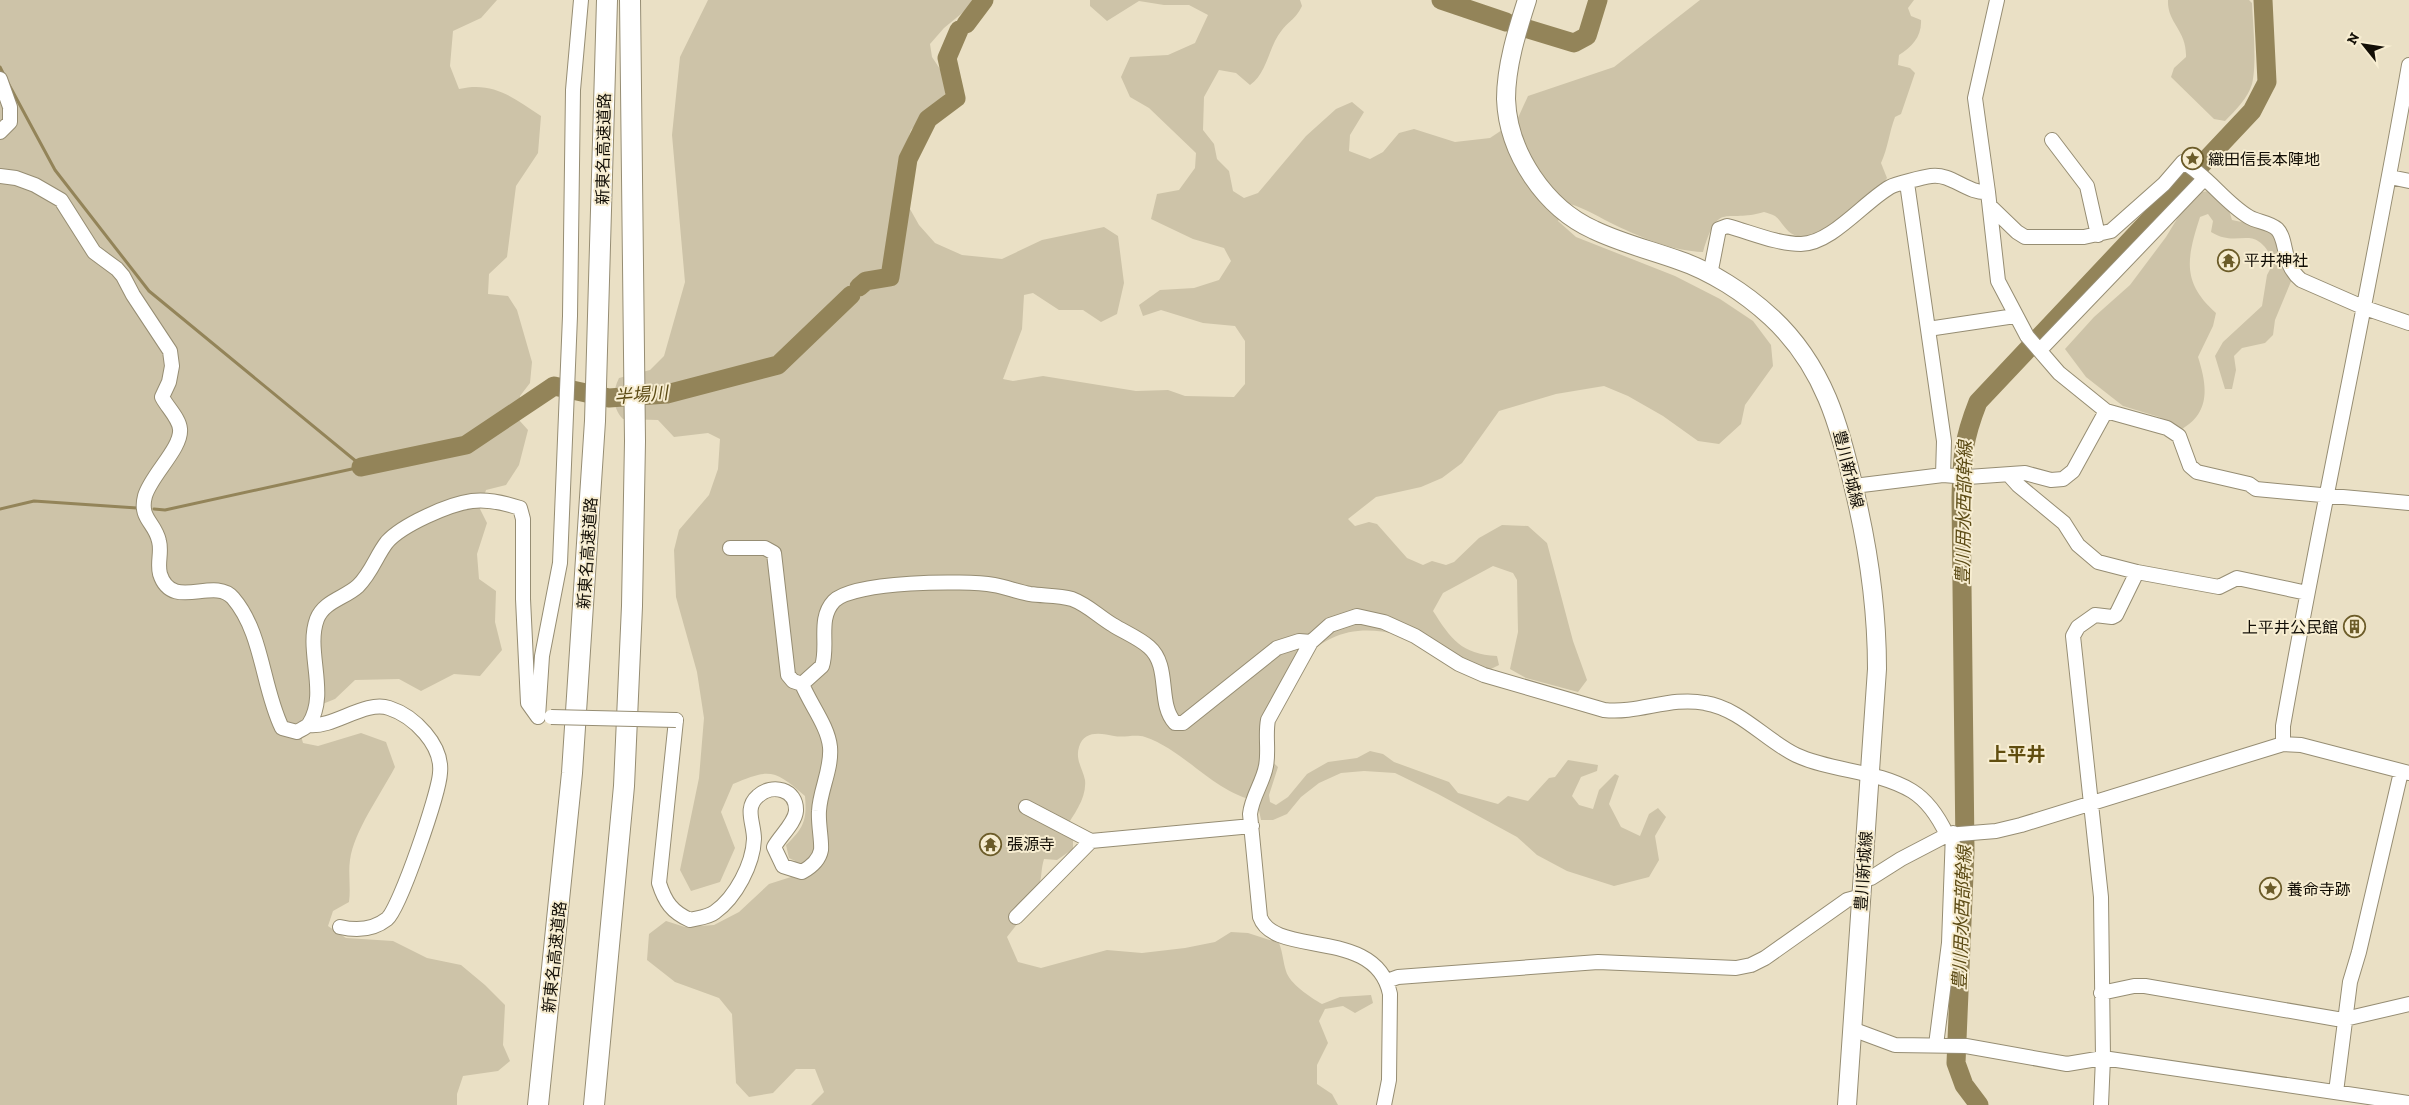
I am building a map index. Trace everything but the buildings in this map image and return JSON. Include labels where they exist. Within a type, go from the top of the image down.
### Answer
[{"type":"highway","name":"新東名高速道路","points":[[538,1105],[572,773],[595,422],[607,0]]},
{"type":"highway","name":"新東名高速道路","points":[[594,1105],[624,786],[632,606],[635,441],[630,0]]},
{"type":"main road","name":"豊川新城線","points":[[1527,0],[1510,66],[1506,99],[1510,129],[1520,157],[1540,187],[1572,219],[1593,230],[1680,260],[1710,274],[1745,295],[1771,317],[1808,360],[1832,406],[1842,435],[1868,551],[1876,608],[1877,669],[1846,1105]]},
{"type":"street","points":[[544,717],[542,656],[560,563],[568,363],[573,90],[582,0]]},
{"type":"street","points":[[1997,0],[1975,98],[1998,282],[2014,316],[2027,336],[2060,373],[2106,411],[2167,428],[2179,436],[2190,466],[2197,472],[2249,484],[2256,489],[2409,503]]},
{"type":"street","points":[[2283,744],[2283,726],[2306,593],[2390,177],[2409,65]]},
{"type":"street","points":[[0,79],[10,107],[10,122],[0,132]]},
{"type":"street","points":[[2052,140],[2087,186],[2098,235]]},
{"type":"street","points":[[1710,274],[1720,229],[1727,226],[1802,244],[1815,242],[1829,235],[1862,206],[1891,186],[1931,176],[1949,179],[1989,199],[2017,232],[2025,237],[2098,235],[2111,231],[2164,184],[2183,162],[2249,217],[2277,229],[2292,272],[2301,280],[2364,308],[2409,323]]},
{"type":"street","points":[[0,176],[16,178],[34,185],[61,200],[94,252],[117,269],[123,276],[133,295],[170,351],[172,366],[169,382],[162,396],[167,408],[178,421],[180,431],[178,442],[155,475],[145,496],[144,515],[157,532],[160,544],[158,566],[161,578],[171,590],[186,594],[219,590],[231,596],[249,623],[274,713],[282,728],[296,732],[308,725],[318,726],[368,709],[388,707],[412,720],[426,734],[437,752],[441,772],[420,845],[399,901],[388,918],[372,928],[352,930],[340,927]]},
{"type":"street","points":[[2039,349],[2202,177]]},
{"type":"street","points":[[2390,177],[2409,181]]},
{"type":"street","points":[[1907,183],[1944,441],[1947,476]]},
{"type":"street","points":[[1928,330],[2014,316]]},
{"type":"street","points":[[1854,486],[1947,476],[1968,477],[2025,473],[2051,480],[2063,479],[2073,471],[2106,411]]},
{"type":"street","points":[[2009,475],[2018,485],[2064,523],[2078,545],[2098,562],[2137,572],[2219,587],[2237,578],[2306,593]]},
{"type":"street","points":[[308,725],[315,709],[314,634],[318,617],[326,606],[352,592],[369,575],[386,544],[398,532],[440,511],[472,501],[505,502],[520,508],[523,519],[523,599],[528,703],[544,717],[676,720],[660,883],[664,899],[675,914],[690,920],[715,913],[733,894],[742,880],[754,839],[750,814],[753,800],[764,790],[775,787],[787,792],[794,803],[796,812],[792,821],[774,847],[783,866],[802,872],[813,866],[821,850],[818,831],[819,809],[826,782],[830,748],[826,732],[802,684],[793,681],[788,675],[774,553],[765,548],[730,548]]},
{"type":"street","points":[[2102,1105],[2101,897],[2073,636],[2078,628],[2095,615],[2112,617],[2116,614],[2137,572]]},
{"type":"street","points":[[802,684],[822,666],[825,615],[832,602],[845,594],[892,586],[931,583],[993,585],[1031,594],[1055,595],[1088,606],[1110,624],[1149,647],[1158,659],[1166,691],[1168,716],[1175,723],[1184,723],[1277,648],[1299,641],[1311,642]]},
{"type":"street","points":[[1384,1105],[1389,1080],[1390,994],[1387,981],[1370,961],[1360,954],[1349,950],[1304,942],[1263,926],[1260,917],[1252,826],[1252,802],[1267,764],[1265,733],[1268,720],[1311,642],[1330,625],[1357,616],[1384,622],[1416,636],[1459,664],[1484,675],[1604,710],[1618,712],[1689,700],[1708,703],[1724,709],[1758,728],[1796,755],[1813,762],[1869,776],[1911,791],[1926,802],[1952,833],[1948,943],[1940,1045]]},
{"type":"street","points":[[1387,981],[1398,977],[1598,962],[1736,968],[1765,958],[1847,900],[1871,878],[1901,859],[1952,833],[1996,831],[2021,825],[2283,744],[2301,745],[2405,772],[2350,982],[2336,1092]]},
{"type":"street","points":[[1026,807],[1091,841],[1252,826]]},
{"type":"street","points":[[1016,916],[1091,841]]},
{"type":"street","points":[[2101,993],[2134,986],[2145,986],[2345,1019],[2409,1004]]},
{"type":"street","points":[[1852,1029],[1894,1044],[1961,1046],[1994,1050],[2067,1064],[2103,1058],[2409,1103]]},
{"type":"shaded area","points":[[0,0],[497,0],[481,18],[453,31],[450,66],[459,89],[483,87],[493,89],[512,97],[541,116],[538,153],[516,186],[507,257],[489,274],[488,294],[508,296],[517,310],[532,362],[530,383],[520,396],[519,420],[528,430],[519,465],[506,485],[486,490],[480,509],[487,523],[477,554],[479,579],[496,591],[495,622],[502,650],[480,676],[454,674],[421,691],[399,679],[355,680],[335,699],[310,709],[298,725],[303,743],[318,746],[361,733],[386,742],[395,767],[357,837],[349,865],[349,902],[333,911],[328,926],[346,938],[393,941],[427,958],[461,965],[505,1005],[503,1045],[510,1061],[498,1071],[463,1076],[457,1094],[457,1105],[0,1105]]},
{"type":"shaded area","points":[[708,0],[974,0],[972,5],[944,28],[930,44],[932,57],[942,72],[947,92],[911,130],[900,163],[897,186],[919,225],[935,243],[962,255],[1002,259],[1042,240],[1104,227],[1118,236],[1124,283],[1117,314],[1101,322],[1083,310],[1059,310],[1033,293],[1024,295],[1022,329],[1003,379],[1013,381],[1043,376],[1136,391],[1168,390],[1185,396],[1234,397],[1245,384],[1245,341],[1235,326],[1203,323],[1161,310],[1143,316],[1139,305],[1160,290],[1194,288],[1219,280],[1231,261],[1224,248],[1193,239],[1151,219],[1157,194],[1179,190],[1195,168],[1196,153],[1149,108],[1130,97],[1121,77],[1130,57],[1168,55],[1195,43],[1208,15],[1189,5],[1164,5],[1139,1],[1107,21],[1090,6],[1090,0],[1300,0],[1302,6],[1277,37],[1256,80],[1250,85],[1236,73],[1219,70],[1204,97],[1203,130],[1214,144],[1217,159],[1229,171],[1233,191],[1244,198],[1258,193],[1306,136],[1336,109],[1352,102],[1364,112],[1350,135],[1349,151],[1370,159],[1383,152],[1399,133],[1414,129],[1455,142],[1490,138],[1517,120],[1528,96],[1614,67],[1700,0],[1914,0],[1908,8],[1911,16],[1921,20],[1920,31],[1912,45],[1899,55],[1898,65],[1910,68],[1915,73],[1901,114],[1895,117],[1881,163],[1887,178],[1860,207],[1834,226],[1809,236],[1798,236],[1790,233],[1778,218],[1764,212],[1725,217],[1719,219],[1714,225],[1703,252],[1680,249],[1658,243],[1570,204],[1558,221],[1576,237],[1675,276],[1720,299],[1753,321],[1771,345],[1773,366],[1745,405],[1741,424],[1719,444],[1698,441],[1663,416],[1628,396],[1604,386],[1556,394],[1499,411],[1462,463],[1442,478],[1421,487],[1376,497],[1348,519],[1355,526],[1369,522],[1377,524],[1407,558],[1423,565],[1432,561],[1446,565],[1454,562],[1479,538],[1502,525],[1528,526],[1547,543],[1573,641],[1587,680],[1578,692],[1526,678],[1510,669],[1518,632],[1517,580],[1513,573],[1493,566],[1443,593],[1433,611],[1458,643],[1474,652],[1497,656],[1499,665],[1487,671],[1438,649],[1389,633],[1365,631],[1342,634],[1319,646],[1297,666],[1280,687],[1273,703],[1263,753],[1278,767],[1269,795],[1270,802],[1276,805],[1288,797],[1307,774],[1328,762],[1357,758],[1370,751],[1383,754],[1394,762],[1449,782],[1458,793],[1498,804],[1508,796],[1528,801],[1549,778],[1555,777],[1568,760],[1598,765],[1597,771],[1581,777],[1572,796],[1579,805],[1593,809],[1599,790],[1615,774],[1619,776],[1609,804],[1621,827],[1640,836],[1649,814],[1658,808],[1666,817],[1655,836],[1659,860],[1649,877],[1614,886],[1567,871],[1537,855],[1517,837],[1395,773],[1364,771],[1341,773],[1319,783],[1301,797],[1287,814],[1273,820],[1261,820],[1257,801],[1227,790],[1160,743],[1141,736],[1089,735],[1081,742],[1078,752],[1085,780],[1084,793],[1079,806],[1065,829],[1073,838],[1073,849],[1057,860],[1044,859],[1035,897],[1007,937],[1018,962],[1041,968],[1107,950],[1142,953],[1185,948],[1215,942],[1231,932],[1248,933],[1279,943],[1288,976],[1301,990],[1322,1004],[1340,997],[1371,995],[1373,1003],[1355,1013],[1343,1006],[1325,1009],[1319,1021],[1328,1043],[1317,1065],[1317,1084],[1332,1094],[1338,1105],[811,1105],[824,1092],[815,1069],[796,1069],[773,1093],[749,1097],[736,1083],[732,1014],[719,998],[675,982],[647,960],[649,934],[666,921],[685,927],[714,925],[739,912],[769,884],[791,877],[795,861],[789,858],[786,845],[797,834],[805,818],[805,796],[786,781],[772,774],[756,775],[733,784],[721,812],[735,848],[720,882],[691,891],[680,870],[699,778],[704,718],[697,672],[676,597],[674,550],[679,530],[709,495],[718,469],[720,439],[708,433],[674,437],[658,420],[623,419],[619,415],[614,400],[619,378],[650,370],[664,356],[685,282],[672,135],[680,57]]},
{"type":"shaded area","points":[[2168,0],[2249,0],[2252,3],[2254,55],[2252,84],[2237,109],[2225,121],[2214,119],[2171,77],[2174,68],[2186,57],[2183,40],[2171,15]]},
{"type":"shaded area","points":[[2210,191],[2228,207],[2232,220],[2261,226],[2273,233],[2292,279],[2275,320],[2273,335],[2265,343],[2242,348],[2234,356],[2236,370],[2232,389],[2225,389],[2215,356],[2223,342],[2262,306],[2267,275],[2274,262],[2267,249],[2260,242],[2246,238],[2221,237],[2211,232],[2213,221],[2208,214],[2200,217],[2192,245],[2190,269],[2197,291],[2216,313],[2213,326],[2198,357],[2205,388],[2202,406],[2198,415],[2182,429],[2159,417],[2123,406],[2086,377],[2065,349],[2094,317],[2130,285],[2166,237],[2180,214],[2201,192]]},
{"type":"waterway","name":"半場川","points":[[966,24],[984,0]]},
{"type":"waterway","name":"半場川","points":[[1441,0],[1506,22]]},
{"type":"waterway","name":"半場川","points":[[1528,29],[1574,43],[1587,36],[1598,0]]},
{"type":"waterway","name":"豊川用水西部幹線","points":[[1979,1105],[1964,1085],[1956,1063],[1965,851],[1961,498],[1966,438],[1978,402],[2252,111],[2267,82],[2263,0]]},
{"type":"waterway","name":"半場川","points":[[859,287],[866,281],[890,277],[908,159],[928,119],[956,98],[947,58],[959,30]]},
{"type":"waterway","points":[[0,67],[4,75]]},
{"type":"waterway","points":[[7,81],[55,170],[149,291],[363,467]]},
{"type":"waterway","name":"半場川","points":[[361,467],[466,445],[554,386],[609,398],[667,394],[778,365],[851,295]]},
{"type":"waterway","points":[[154,509],[165,510],[361,467]]},
{"type":"waterway","points":[[0,509],[34,501],[137,508]]},
{"type":"place","name":"織田信長本陣地","points":[[2192,159]]},
{"type":"place","name":"平井神社","points":[[2228,260]]},
{"type":"place","name":"上平井公民館","points":[[2354,627]]},
{"type":"place","name":"張源寺","points":[[991,844]]},
{"type":"place","name":"養命寺跡","points":[[2271,889]]},
{"type":"district","name":"上平井","points":[[2017,754]]}]
